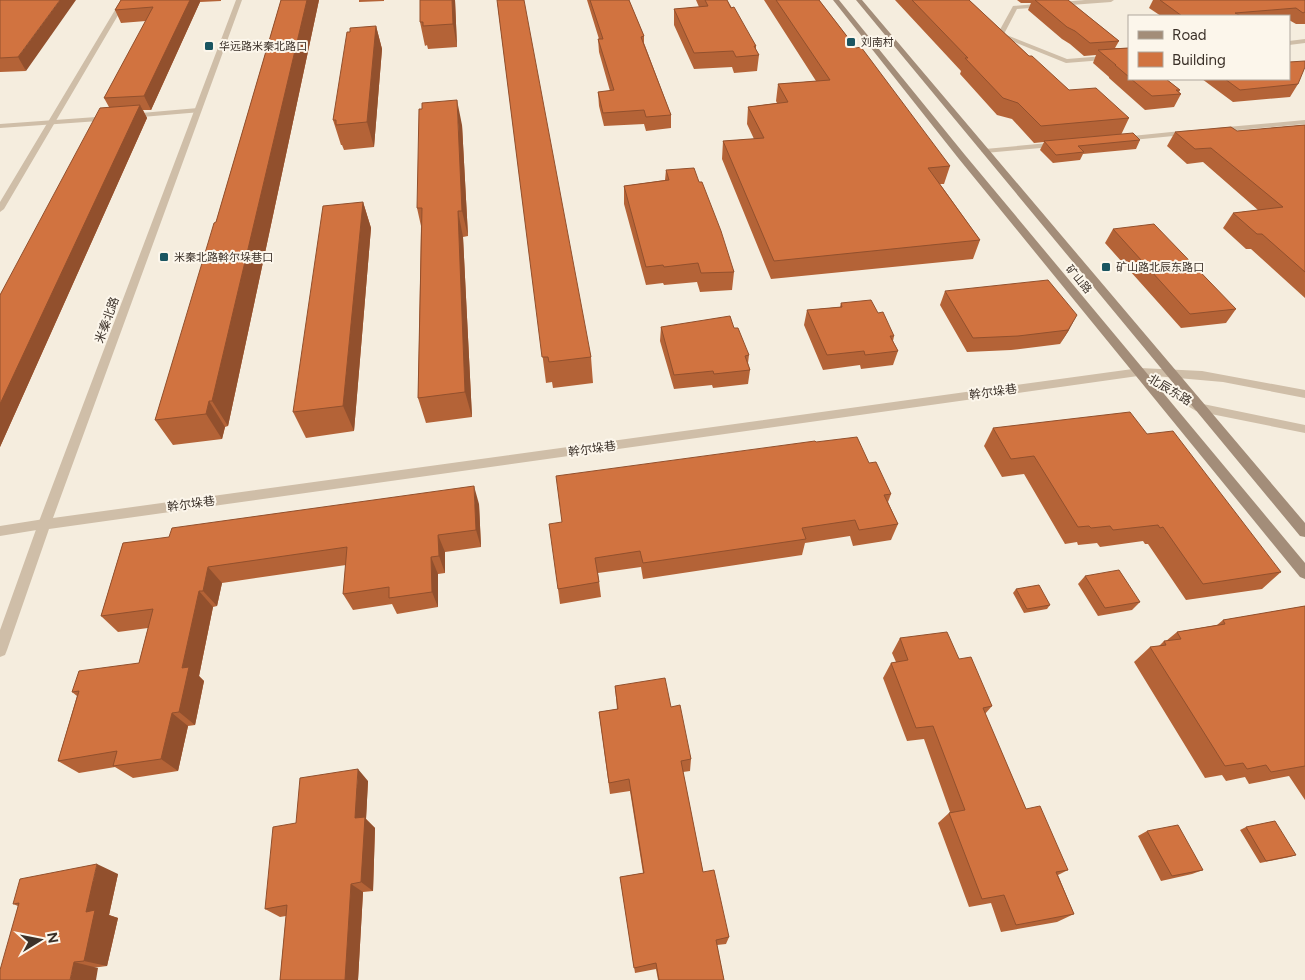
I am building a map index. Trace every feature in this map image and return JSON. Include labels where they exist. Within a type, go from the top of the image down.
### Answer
[{"type":"main road","name":"矿山路","points":[[836,0],[962,157],[1305,573]]},
{"type":"main road","name":"矿山路","points":[[858,0],[1305,532]]},
{"type":"street","points":[[0,208],[124,0]]},
{"type":"street","name":"米秦北路","points":[[0,650],[44,524],[239,0]]},
{"type":"street","points":[[1111,0],[1015,7],[1000,35],[1066,61],[1128,56]]},
{"type":"street","points":[[1290,43],[1305,42]]},
{"type":"street","points":[[0,126],[198,110]]},
{"type":"street","points":[[1208,131],[1305,122]]},
{"type":"street","points":[[1111,140],[1198,132]]},
{"type":"street","points":[[985,151],[1072,143]]},
{"type":"street","name":"北辰东路","points":[[1140,372],[1169,372],[1254,383],[1305,394]]},
{"type":"street","name":"北辰东路","points":[[1140,372],[1200,408],[1305,428]]},
{"type":"street","name":"幹尔垛巷","points":[[0,531],[1140,372]]},
{"type":"building","points":[[0,0],[60,0],[18,57],[0,58]]},
{"type":"building","points":[[121,0],[190,0],[144,96],[104,98],[153,7],[115,10]]},
{"type":"building","points":[[281,0],[307,0],[212,401],[209,401],[206,414],[155,420],[214,223],[216,222]]},
{"type":"building","points":[[420,0],[452,0],[453,24],[423,26],[423,22],[420,22]]},
{"type":"building","points":[[497,0],[524,0],[591,357],[549,362],[548,357],[542,357]]},
{"type":"building","points":[[590,0],[629,0],[644,36],[641,37],[671,115],[646,117],[644,110],[603,113],[598,92],[614,90],[598,39],[603,39]]},
{"type":"building","points":[[705,0],[727,0],[731,8],[734,7],[759,55],[736,57],[733,51],[694,53],[674,9],[708,6]]},
{"type":"building","points":[[776,0],[819,0],[856,48],[861,47],[950,166],[928,168],[980,240],[774,261],[723,141],[764,138],[748,107],[788,102],[778,84],[830,80]]},
{"type":"building","points":[[912,0],[969,0],[1069,90],[1096,88],[1129,118],[1041,126],[1018,103],[1003,98],[965,58],[968,58]]},
{"type":"building","points":[[1035,0],[1068,0],[1119,41],[1090,43],[1067,27]]},
{"type":"building","points":[[1160,0],[1305,0],[1305,12],[1303,13],[1296,8],[1235,13],[1239,15],[1181,15]]},
{"type":"building","points":[[376,26],[367,122],[336,125],[336,120],[333,120],[347,32],[350,32],[350,28]]},
{"type":"building","points":[[1128,48],[1128,76],[1116,65],[1098,50]]},
{"type":"building","points":[[1305,61],[1305,67],[1298,84],[1240,90],[1226,80],[1290,80],[1290,62]]},
{"type":"building","points":[[1132,80],[1167,80],[1180,90],[1176,90],[1181,94],[1152,96]]},
{"type":"building","points":[[457,100],[462,211],[458,211],[465,392],[418,398],[422,208],[417,208],[419,109],[422,109],[422,103]]},
{"type":"building","points":[[140,105],[0,404],[0,295],[100,108]]},
{"type":"building","points":[[1305,125],[1305,272],[1262,234],[1257,234],[1233,213],[1283,207],[1211,148],[1195,149],[1175,132],[1231,127],[1237,131]]},
{"type":"building","points":[[1133,133],[1140,140],[1078,146],[1084,152],[1056,155],[1044,141]]},
{"type":"building","points":[[694,168],[699,182],[702,182],[721,231],[734,272],[701,273],[698,263],[646,267],[624,186],[669,180],[666,170]]},
{"type":"building","points":[[363,202],[343,406],[293,412],[323,206]]},
{"type":"building","points":[[1154,224],[1236,309],[1190,314],[1113,229]]},
{"type":"building","points":[[1048,280],[1077,315],[1068,330],[1018,336],[973,338],[945,291]]},
{"type":"building","points":[[871,300],[878,313],[883,312],[894,336],[890,336],[898,351],[865,355],[864,351],[827,355],[807,310],[842,307],[841,303]]},
{"type":"building","points":[[730,316],[734,328],[738,328],[749,355],[745,356],[750,370],[714,374],[713,371],[674,375],[661,327]]},
{"type":"building","points":[[1130,412],[1147,434],[1173,431],[1281,572],[1203,584],[1163,527],[1160,528],[1158,525],[1113,530],[1110,526],[1078,527],[1034,456],[1011,459],[993,428]]},
{"type":"building","points":[[857,437],[869,463],[876,462],[891,494],[884,495],[898,524],[859,530],[855,520],[802,528],[806,539],[643,563],[640,551],[595,558],[599,582],[558,589],[549,524],[562,522],[556,476]]},
{"type":"building","points":[[474,486],[476,530],[438,535],[439,556],[431,557],[432,592],[389,598],[389,587],[343,594],[347,547],[208,567],[203,591],[199,591],[182,668],[189,667],[179,712],[172,713],[161,759],[113,766],[117,751],[58,761],[79,691],[72,692],[79,671],[139,663],[153,609],[101,616],[123,543],[169,537],[172,528]]},
{"type":"building","points":[[1119,570],[1140,602],[1105,608],[1085,576]]},
{"type":"building","points":[[1039,585],[1050,605],[1027,609],[1016,589]]},
{"type":"building","points":[[1305,606],[1305,766],[1271,772],[1266,765],[1247,769],[1243,763],[1225,766],[1150,647],[1166,645],[1164,641],[1181,639],[1177,632],[1225,624],[1223,620]]},
{"type":"building","points":[[947,632],[959,659],[971,657],[992,706],[983,708],[1026,809],[1040,806],[1068,870],[1056,872],[1074,914],[1016,925],[1004,895],[982,899],[949,813],[965,810],[933,726],[916,728],[891,663],[908,660],[900,638]]},
{"type":"building","points":[[665,678],[671,707],[680,705],[691,759],[681,761],[703,872],[714,870],[729,937],[716,940],[724,980],[659,980],[656,963],[634,968],[620,877],[644,873],[629,779],[609,783],[599,712],[618,709],[615,686]]},
{"type":"building","points":[[358,769],[355,818],[365,817],[361,882],[351,884],[345,980],[280,980],[287,905],[265,909],[273,827],[296,823],[300,778]]},
{"type":"building","points":[[1275,821],[1296,855],[1266,861],[1246,827]]},
{"type":"building","points":[[1178,825],[1203,870],[1172,876],[1147,831]]},
{"type":"building","points":[[97,864],[86,912],[95,910],[84,961],[74,962],[70,980],[0,980],[0,970],[19,903],[13,904],[20,879]]},
{"type":"place","name":"刘南村","points":[[851,42]]},
{"type":"place","name":"华远路米秦北路口","points":[[209,46]]},
{"type":"place","name":"米秦北路斡尔垛巷口","points":[[164,257]]},
{"type":"place","name":"矿山路北辰东路口","points":[[1106,267]]}]
